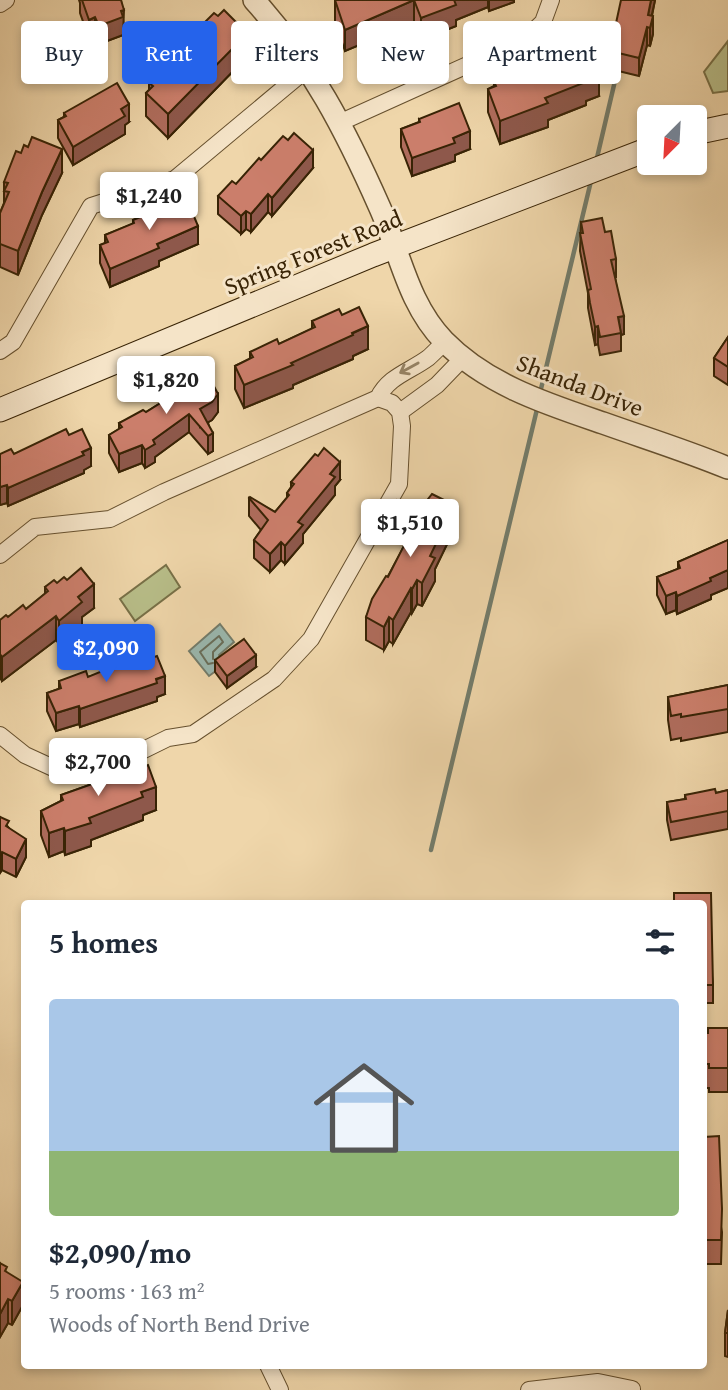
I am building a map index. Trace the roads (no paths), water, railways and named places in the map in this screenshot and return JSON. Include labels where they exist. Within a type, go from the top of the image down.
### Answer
[{"type":"main road","points":[[707,131],[728,126]]},
{"type":"main road","name":"Spring Forest Road","points":[[0,410],[393,247],[637,154]]},
{"type":"street","points":[[0,5],[6,0]]},
{"type":"street","name":"Shanda Drive","points":[[254,0],[271,21]]},
{"type":"street","points":[[339,123],[525,38],[543,22],[551,0]]},
{"type":"street","points":[[0,351],[13,342],[91,206],[174,179],[290,84]]},
{"type":"street","name":"Shanda Drive","points":[[318,84],[380,209],[414,297],[445,342],[498,382],[542,402],[728,468]]},
{"type":"street","points":[[0,555],[35,527],[110,519],[164,492],[378,398],[384,386],[399,374],[427,359],[445,342]]},
{"type":"street","points":[[400,412],[437,385],[464,357]]},
{"type":"street","points":[[0,735],[25,755],[62,772],[103,770],[168,738],[193,734],[274,680],[311,639],[399,484],[402,426],[400,412],[392,403],[378,398]]},
{"type":"street","points":[[270,1369],[280,1390]]},
{"type":"street","points":[[529,1390],[598,1382],[632,1389]]},
{"type":"water","points":[[220,624],[234,642],[219,655],[224,665],[209,676],[189,651]]},
{"type":"waterway","points":[[596,162],[614,84]]},
{"type":"waterway","points":[[540,393],[591,181]]},
{"type":"waterway","points":[[431,850],[538,405]]}]
